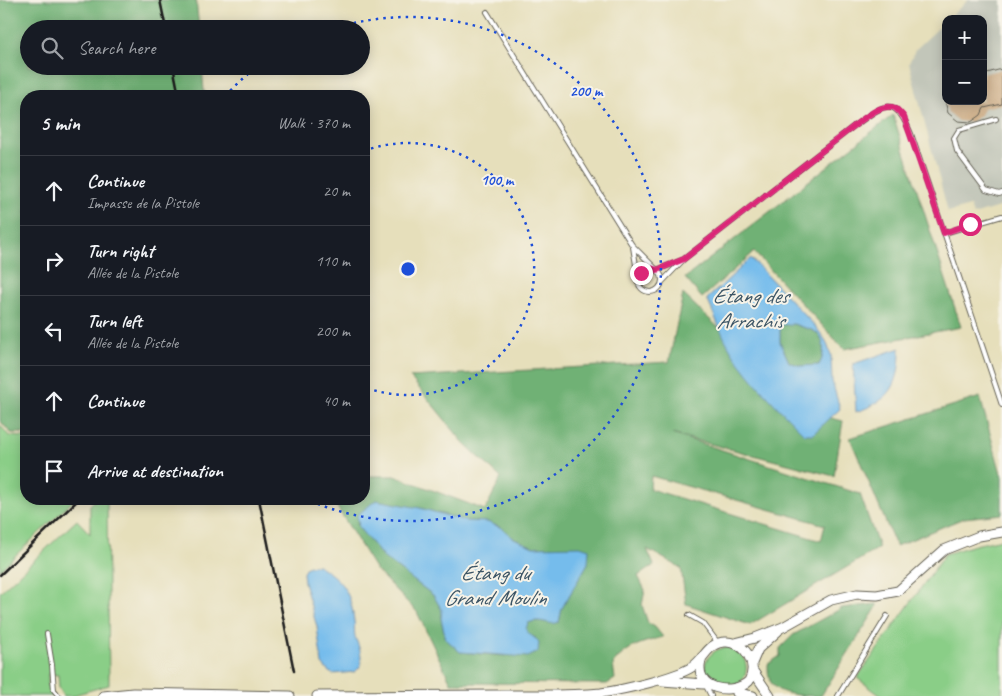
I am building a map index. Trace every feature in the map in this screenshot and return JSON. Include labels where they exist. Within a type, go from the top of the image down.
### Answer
[{"type":"street","points":[[734,644],[755,638],[783,626],[831,600],[857,594],[877,595],[898,591],[944,550],[979,536],[1002,532]]},
{"type":"street","points":[[735,694],[747,685],[758,650],[783,626]]},
{"type":"street","points":[[317,696],[601,693],[656,680],[693,667],[706,651],[718,643],[726,642],[742,648],[749,655],[752,667],[770,696]]},
{"type":"street","points":[[702,657],[700,671],[707,689]]},
{"type":"street","points":[[656,680],[707,689],[720,695],[752,696]]},
{"type":"street","points":[[103,696],[133,693],[290,696]]},
{"type":"lane","points":[[487,12],[632,245],[657,270],[661,275],[662,282]]},
{"type":"lane","points":[[632,245],[638,280],[642,288],[648,291],[656,290],[684,259],[854,126],[878,109],[889,107],[896,109],[904,117],[1002,405]]},
{"type":"lane","points":[[996,119],[959,130],[954,138],[957,151],[986,190],[999,194],[1002,193]]},
{"type":"lane","points":[[944,233],[1002,216]]},
{"type":"lane","points":[[638,280],[643,270],[650,268],[657,270],[684,259]]},
{"type":"lane","points":[[689,615],[703,623],[718,643]]},
{"type":"lane","points":[[838,696],[887,616]]},
{"type":"lane","points":[[47,634],[54,690],[59,696]]},
{"type":"shaded area","points":[[968,0],[1002,0],[1002,206],[973,215],[970,206],[948,212],[909,63],[915,50],[942,25],[942,105],[987,105],[987,15],[952,15]]},
{"type":"green space","points":[[0,0],[196,0],[198,20],[20,20],[20,75],[203,75],[204,90],[20,90],[20,433],[11,433],[0,421]]},
{"type":"green space","points":[[893,115],[961,327],[844,349],[754,252],[702,298],[685,278]]},
{"type":"green space","points":[[683,294],[807,412],[843,421],[834,476],[672,434],[860,494],[879,548],[750,625],[686,604],[681,568],[647,549],[654,565],[638,576],[645,590],[642,605],[648,623],[655,627],[663,637],[629,649],[618,658],[613,664],[615,679],[607,684],[451,683],[417,612],[376,570],[336,505],[370,505],[370,476],[395,476],[485,510],[501,478],[463,442],[410,377],[669,362]],"holes":[[[651,476],[825,525],[821,541],[650,489]],[[420,508],[466,521],[487,522],[502,528],[512,537],[533,547],[562,547],[588,563],[562,608],[559,622],[537,621],[528,623],[525,629],[528,635],[536,638],[505,656],[460,652],[446,639],[441,619],[442,610],[433,595],[384,558],[359,528],[357,522]]]},
{"type":"green space","points":[[794,324],[814,331],[821,338],[823,352],[819,365],[801,366],[789,362],[780,342],[780,325]]},
{"type":"green space","points":[[980,397],[1002,477],[1002,514],[964,518],[896,546],[850,438]]},
{"type":"green space","points":[[0,425],[9,436],[20,437],[20,505],[69,505],[0,570]]},
{"type":"green space","points":[[90,505],[107,505],[109,685],[75,696],[64,696],[59,688],[58,675],[48,674],[48,686],[54,696],[0,696],[0,592],[77,520],[90,534]]},
{"type":"green space","points":[[1002,539],[1002,696],[881,696],[857,678],[945,554]]},
{"type":"green space","points":[[877,604],[877,607],[821,696],[787,693],[772,684],[768,672],[768,664],[780,656],[780,648],[793,635],[842,608]]},
{"type":"green space","points":[[728,647],[734,649],[743,657],[746,673],[740,684],[715,686],[708,678],[705,670],[706,660],[718,650]]},
{"type":"water","name":"Étang des Arrachis","points":[[751,258],[816,327],[826,341],[831,355],[832,381],[840,409],[813,434],[804,434],[748,374],[732,352],[707,299]],"holes":[[[794,324],[814,331],[821,338],[823,352],[819,365],[801,366],[789,362],[780,342],[780,325]]]},
{"type":"water","points":[[900,348],[900,361],[896,381],[892,389],[878,402],[856,412],[853,364]]},
{"type":"water","name":"Étang du Grand Moulin","points":[[376,500],[420,508],[466,521],[487,522],[502,528],[512,537],[533,547],[580,546],[589,549],[588,563],[562,608],[559,622],[533,621],[528,623],[527,631],[539,642],[538,652],[528,657],[460,652],[446,639],[441,619],[442,610],[433,595],[384,558],[359,528],[357,515]]},
{"type":"water","points":[[318,565],[333,576],[348,594],[353,611],[355,637],[361,655],[360,667],[355,672],[333,674],[322,664],[317,627],[303,573],[305,568]]},
{"type":"building","points":[[1002,69],[1002,104],[984,108],[981,115],[971,122],[958,121],[948,113],[946,105],[987,105],[987,73]]},
{"type":"railway","points":[[160,0],[164,20]]},
{"type":"railway","points":[[175,75],[178,90]]},
{"type":"railway","points":[[0,575],[73,505]]},
{"type":"railway","points":[[260,505],[294,671]]},
{"type":"route","points":[[641,273],[646,268],[657,270],[684,259],[854,126],[878,109],[889,107],[896,109],[904,117],[944,233],[970,224]]}]
